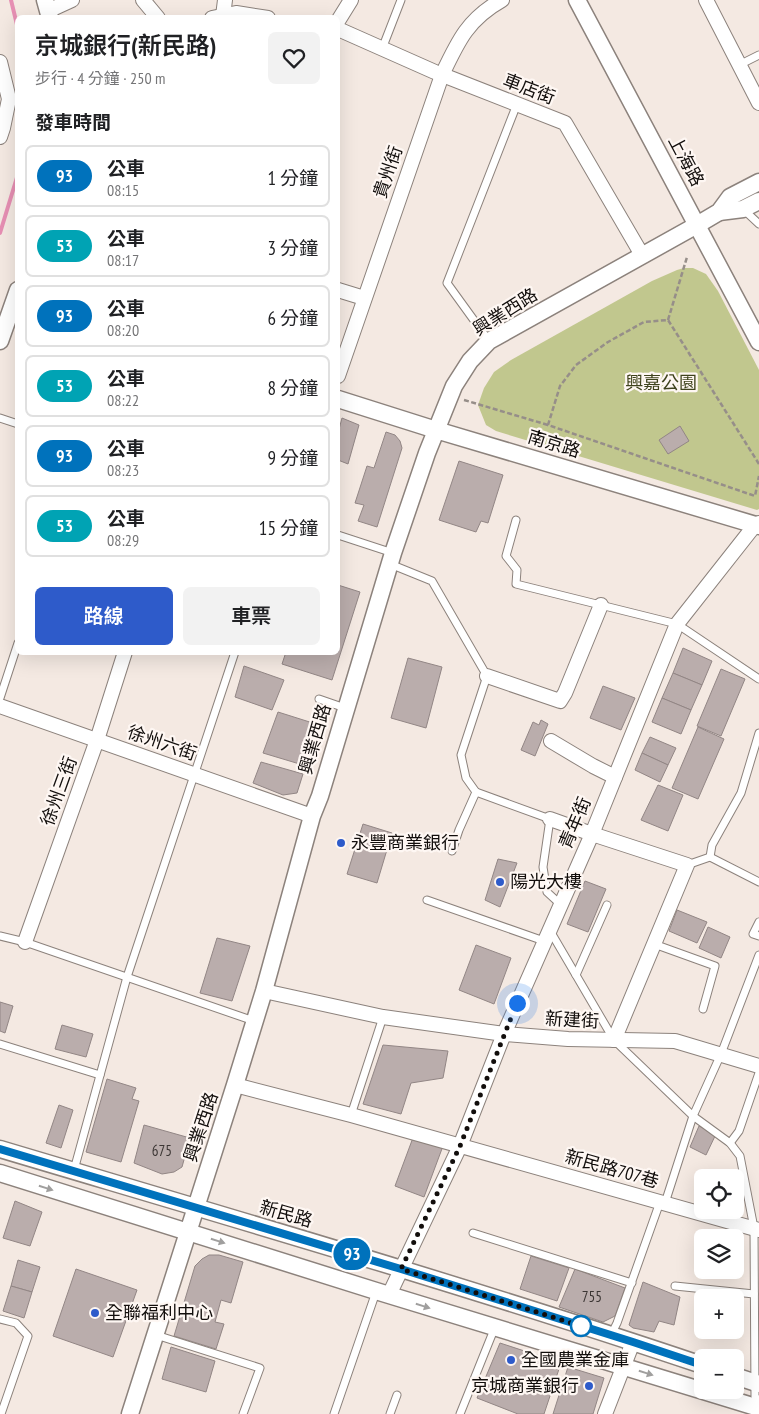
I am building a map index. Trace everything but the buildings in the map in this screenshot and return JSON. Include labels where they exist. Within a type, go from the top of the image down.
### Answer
[{"type":"street","points":[[48,10],[72,0]]},
{"type":"street","points":[[143,0],[156,15]]},
{"type":"street","points":[[218,15],[225,0]]},
{"type":"street","points":[[340,18],[351,0]]},
{"type":"street","name":"貴州街","points":[[340,370],[442,75],[456,44],[472,22],[488,8],[502,0]]},
{"type":"street","name":"上海路","points":[[577,0],[759,342]]},
{"type":"street","points":[[706,0],[759,104]]},
{"type":"street","points":[[226,15],[236,13],[249,15]]},
{"type":"street","name":"車店街","points":[[340,30],[442,75],[565,123],[642,256]]},
{"type":"street","points":[[0,62],[9,100],[0,137]]},
{"type":"street","name":"興業西路","points":[[130,1414],[264,991],[312,816],[320,796],[391,558],[436,430],[454,386],[470,361],[489,341],[697,225],[719,212],[730,197],[759,182]]},
{"type":"street","name":"興業西路","points":[[719,212],[743,210],[759,200]]},
{"type":"street","points":[[340,291],[364,298]]},
{"type":"street","points":[[0,341],[13,294]]},
{"type":"street","name":"南京路","points":[[340,399],[436,430],[758,525]]},
{"type":"street","name":"青年街","points":[[504,1034],[592,834],[677,624],[758,525]]},
{"type":"street","points":[[487,676],[560,701],[601,605]]},
{"type":"street","name":"徐州三街","points":[[25,942],[97,740],[124,655]]},
{"type":"street","name":"徐州六街","points":[[0,706],[312,816]]},
{"type":"street","points":[[551,741],[615,777]]},
{"type":"street","points":[[550,819],[687,865],[614,1040]]},
{"type":"street","name":"新建街","points":[[264,991],[383,1017],[504,1034],[568,1039],[675,1041],[759,1066]]},
{"type":"street","points":[[383,1293],[401,1269],[460,1146],[504,1034]]},
{"type":"street","name":"新民路707巷","points":[[235,1085],[756,1229]]},
{"type":"street","name":"新民路","points":[[0,1149],[401,1269],[694,1362]]},
{"type":"street","points":[[0,1173],[759,1408]]},
{"type":"street","points":[[605,1414],[633,1342]]},
{"type":"street","points":[[744,1379],[757,1384]]},
{"type":"lane","points":[[382,49],[401,0]]},
{"type":"lane","points":[[739,65],[759,54]]},
{"type":"lane","points":[[489,341],[447,283],[518,104]]},
{"type":"lane","points":[[743,210],[759,224]]},
{"type":"lane","points":[[0,418],[15,423]]},
{"type":"lane","points":[[516,520],[506,556],[517,570],[516,584],[677,624],[759,679]]},
{"type":"lane","points":[[340,536],[391,558],[432,581],[487,676],[461,755],[466,778],[476,792],[550,819],[543,867],[547,892],[560,904]]},
{"type":"lane","points":[[0,698],[15,652]]},
{"type":"lane","points":[[74,1171],[128,977],[234,655]]},
{"type":"lane","points":[[319,699],[345,708]]},
{"type":"lane","points":[[710,857],[712,845],[741,793],[759,733]]},
{"type":"lane","points":[[452,851],[476,792]]},
{"type":"lane","points":[[687,865],[710,857],[759,882]]},
{"type":"lane","points":[[427,900],[546,935],[576,975],[614,1040],[693,1116],[730,1143],[740,1156],[756,1229],[754,1294],[757,1384],[755,1397],[759,1400]]},
{"type":"lane","points":[[576,975],[608,905]]},
{"type":"lane","points":[[756,935],[759,922]]},
{"type":"lane","points":[[0,936],[25,942],[254,1021]]},
{"type":"lane","points":[[654,944],[715,966],[703,1009]]},
{"type":"lane","points":[[611,1336],[663,1203],[693,1116],[721,1054],[759,955]]},
{"type":"lane","points":[[351,1116],[383,1017]]},
{"type":"lane","points":[[0,1044],[100,1076]]},
{"type":"lane","points":[[730,1143],[739,1131],[759,1074]]},
{"type":"lane","points":[[473,1232],[632,1283]]},
{"type":"lane","points":[[675,1286],[754,1294]]},
{"type":"lane","points":[[334,1414],[383,1293]]},
{"type":"lane","points":[[0,1319],[16,1323],[28,1336],[1,1414]]},
{"type":"lane","points":[[460,1414],[495,1327]]},
{"type":"lane","points":[[155,1335],[260,1368],[243,1414]]},
{"type":"lane","points":[[390,1414],[397,1395]]},
{"type":"path","points":[[687,257],[668,320],[759,464]]},
{"type":"path","points":[[548,425],[560,386],[576,365],[608,342],[644,322],[668,320]]},
{"type":"path","points":[[462,400],[548,425],[755,496],[759,476]]},
{"type":"green space","name":"興嘉公園","points":[[684,268],[693,268],[706,274],[718,291],[759,370],[759,509],[757,510],[496,431],[486,425],[478,405],[484,388],[494,372],[511,360],[652,281]]},
{"type":"waterway","points":[[11,0],[15,17]]},
{"type":"waterway","points":[[0,233],[15,184]]},
{"type":"bus line","name":"93","points":[[0,1149],[401,1269],[694,1362]]},
{"type":"place","name":"永豐商業銀行","points":[[341,843]]},
{"type":"place","name":"陽光大樓","points":[[500,882]]},
{"type":"place","name":"全聯福利中心","points":[[95,1313]]},
{"type":"place","name":"全國農業金庫","points":[[511,1360]]},
{"type":"place","name":"京城商業銀行","points":[[589,1386]]},
{"type":"route","points":[[517,1003],[460,1146],[401,1269],[581,1326]]}]
